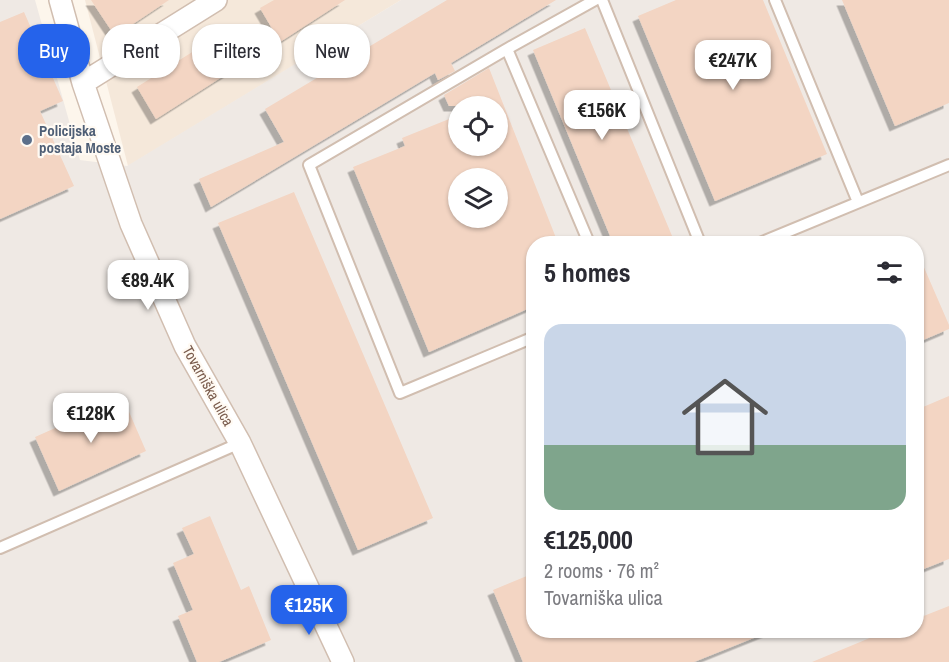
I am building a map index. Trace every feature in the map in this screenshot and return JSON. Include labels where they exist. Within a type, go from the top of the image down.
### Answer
[{"type":"street","name":"Tovarniška ulica","points":[[60,0],[83,83],[130,224],[185,346],[240,443],[343,662]]},
{"type":"street","points":[[83,83],[216,0]]},
{"type":"lane","points":[[526,340],[400,393],[309,165],[595,0]]},
{"type":"lane","points":[[602,0],[697,236]]},
{"type":"lane","points":[[775,0],[858,202]]},
{"type":"lane","points":[[507,49],[586,236]]},
{"type":"lane","points":[[777,236],[949,165]]},
{"type":"lane","points":[[0,548],[240,443]]},
{"type":"shaded area","points":[[0,0],[35,0],[42,24],[18,24],[18,78],[57,78],[80,160],[127,166],[272,78],[282,78],[282,72],[294,65],[294,78],[370,78],[370,24],[361,24],[401,0],[949,0],[949,662],[0,662]]},
{"type":"shaded area","points":[[85,0],[401,0],[362,24],[294,24],[294,65],[282,72],[282,24],[192,24],[192,78],[273,78],[128,166],[105,78],[180,78],[180,24],[102,24],[102,66]]},
{"type":"building","points":[[91,0],[169,0],[133,24],[107,24]]},
{"type":"building","points":[[274,0],[345,0],[308,24],[294,24],[294,33],[282,41],[282,24],[269,24],[260,8]]},
{"type":"building","points":[[447,0],[556,0],[451,63],[455,71],[438,80],[435,73],[211,207],[199,179],[284,142],[265,109],[317,78],[370,78],[370,46]]},
{"type":"building","points":[[676,0],[763,0],[827,154],[715,201],[638,16]]},
{"type":"building","points":[[842,0],[949,0],[949,103],[895,126]]},
{"type":"building","name":"Policijska postaja Moste","points":[[24,12],[29,24],[18,24],[18,78],[53,78],[63,101],[40,111],[74,186],[0,219],[0,22]]},
{"type":"building","points":[[585,28],[672,236],[610,236],[533,50]]},
{"type":"building","points":[[192,52],[192,78],[220,78],[156,119],[137,87],[151,78],[180,78],[180,60]]},
{"type":"building","points":[[489,68],[500,96],[448,96],[448,104],[444,95]]},
{"type":"building","points":[[508,116],[555,236],[526,236],[526,310],[429,352],[353,167],[405,146],[402,138],[448,119],[448,156],[508,156]]},
{"type":"building","points":[[294,192],[433,518],[358,550],[218,223]]},
{"type":"building","points":[[924,267],[949,325],[949,329],[924,340]]},
{"type":"building","points":[[949,396],[949,559],[924,569],[924,407]]},
{"type":"building","points":[[123,398],[146,451],[59,491],[35,437]]},
{"type":"building","points":[[210,516],[241,590],[249,586],[271,640],[219,662],[197,662],[178,616],[193,610],[173,563],[194,554],[182,528]]},
{"type":"building","points":[[526,576],[526,638],[754,638],[694,662],[523,662],[493,590]]},
{"type":"building","points":[[949,606],[949,662],[812,662],[870,638],[924,638],[924,616]]},
{"type":"place","name":"Policijska postaja Moste","points":[[27,140]]}]
